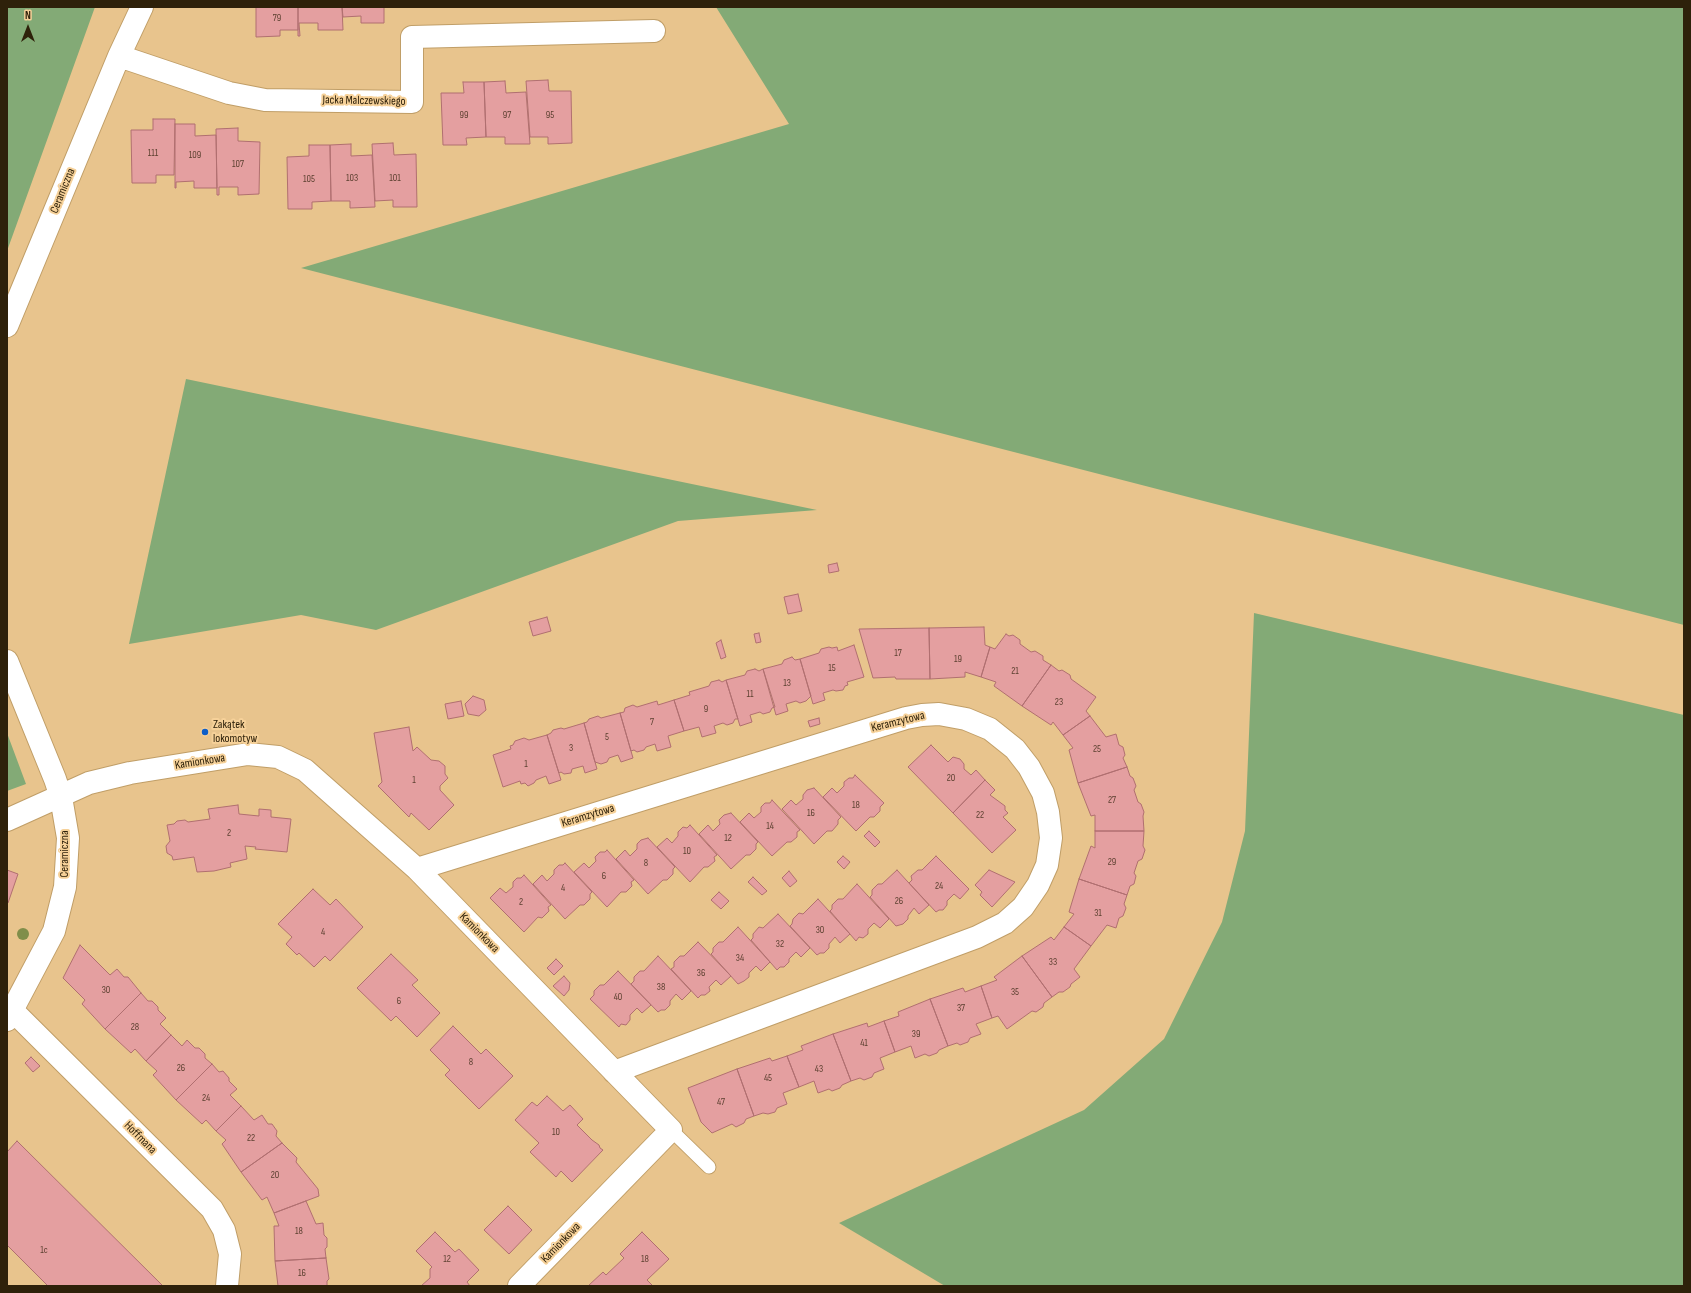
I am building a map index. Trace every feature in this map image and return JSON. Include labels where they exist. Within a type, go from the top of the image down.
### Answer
[{"type":"street","points":[[118,56],[142,7]]},
{"type":"street","name":"Jacka Malczewskiego","points":[[118,56],[228,93],[265,100],[412,102],[412,38],[654,31]]},
{"type":"street","name":"Ceramiczna","points":[[7,326],[118,56]]},
{"type":"street","name":"Ceramiczna","points":[[7,661],[61,797],[68,838],[65,887],[54,931],[9,1015]]},
{"type":"street","name":"Keramzytowa","points":[[417,870],[906,718],[922,715],[939,714],[966,719],[990,729],[1015,749],[1029,767],[1043,794],[1048,812],[1051,838],[1047,865],[1038,885],[1023,907],[1005,923],[977,938],[614,1072]]},
{"type":"street","name":"Kamionkowa","points":[[7,820],[61,797],[89,783],[130,773],[248,754],[278,757],[305,770],[417,870],[671,1130],[519,1286]]},
{"type":"street","name":"Hoffmana","points":[[9,1015],[212,1210],[224,1230],[230,1254],[227,1286]]},
{"type":"lane","points":[[671,1130],[709,1168]]},
{"type":"green space","points":[[7,7],[95,7],[7,251]]},
{"type":"green space","points":[[716,7],[1684,7],[1684,625],[301,268],[789,124]]},
{"type":"green space","points":[[186,379],[817,510],[678,521],[376,630],[301,615],[129,644]]},
{"type":"green space","points":[[1254,613],[1684,715],[1684,1286],[945,1286],[839,1223],[1084,1110],[1164,1039],[1222,922],[1245,831]]},
{"type":"green space","points":[[7,733],[26,784],[7,791]]},
{"type":"building","points":[[256,7],[298,7],[298,30],[280,30],[280,36],[256,37]]},
{"type":"building","points":[[298,7],[342,7],[343,30],[318,30],[318,23],[299,23],[300,36],[298,36]]},
{"type":"building","points":[[342,7],[384,7],[384,23],[361,23],[361,16],[343,17]]},
{"type":"building","points":[[548,80],[549,91],[571,91],[572,143],[548,144],[548,137],[530,137],[526,81]]},
{"type":"building","points":[[505,81],[506,93],[526,92],[530,144],[505,144],[505,137],[486,137],[484,82]]},
{"type":"building","points":[[463,82],[484,82],[486,137],[466,138],[467,145],[443,145],[441,93],[464,93]]},
{"type":"building","points":[[153,119],[175,119],[174,175],[156,175],[156,183],[132,183],[131,130],[153,130]]},
{"type":"building","points":[[175,124],[195,124],[195,136],[216,135],[217,188],[194,188],[194,181],[176,182],[175,188]]},
{"type":"building","points":[[238,128],[238,141],[260,142],[259,194],[238,195],[238,187],[219,187],[219,195],[217,195],[216,129]]},
{"type":"building","points":[[393,143],[394,155],[416,154],[417,207],[393,207],[393,200],[375,201],[372,144]]},
{"type":"building","points":[[351,144],[351,156],[372,155],[375,207],[350,208],[350,201],[331,201],[330,145]]},
{"type":"building","points":[[309,145],[330,145],[331,201],[312,202],[312,209],[288,209],[287,157],[309,156]]},
{"type":"building","points":[[837,563],[839,571],[829,573],[828,565]]},
{"type":"building","points":[[798,594],[802,611],[788,614],[784,597]]},
{"type":"building","points":[[547,617],[551,631],[533,636],[529,622]]},
{"type":"building","points":[[984,627],[985,645],[990,647],[981,677],[965,672],[965,677],[930,679],[929,628]]},
{"type":"building","points":[[929,628],[930,679],[896,679],[895,677],[873,678],[859,629]]},
{"type":"building","points":[[759,633],[761,642],[756,643],[754,634]]},
{"type":"building","points":[[1006,634],[1009,636],[1013,635],[1020,640],[1020,644],[1031,652],[1035,651],[1043,656],[1043,660],[1051,665],[1022,706],[994,686],[996,682],[981,677],[990,647],[995,649]]},
{"type":"building","points":[[721,640],[726,657],[721,659],[716,643]]},
{"type":"building","points":[[854,645],[864,677],[847,682],[848,685],[845,686],[843,690],[833,690],[823,693],[825,700],[813,704],[800,659],[819,653],[821,649],[837,647],[838,651]]},
{"type":"building","points":[[792,657],[795,660],[800,659],[811,696],[806,701],[800,703],[796,701],[786,704],[788,711],[776,715],[763,669],[782,664],[784,660]]},
{"type":"building","points":[[1051,665],[1059,671],[1062,670],[1070,675],[1071,679],[1096,697],[1086,711],[1090,716],[1063,735],[1053,722],[1051,725],[1022,706]]},
{"type":"building","points":[[755,669],[759,671],[763,669],[775,707],[772,708],[770,712],[763,714],[760,712],[750,715],[752,722],[740,726],[726,680],[745,675],[747,671]]},
{"type":"building","points":[[719,680],[722,682],[726,680],[738,719],[735,719],[733,723],[727,725],[723,723],[714,726],[716,733],[702,737],[699,727],[684,731],[674,700],[690,695],[689,692],[709,686],[711,682]]},
{"type":"building","points":[[473,696],[484,700],[486,710],[479,716],[468,714],[465,704]]},
{"type":"building","points":[[674,700],[684,731],[668,736],[671,747],[657,751],[655,744],[646,747],[644,750],[637,752],[634,750],[631,751],[620,713],[624,712],[625,708],[633,705],[637,707],[657,701],[658,705]]},
{"type":"building","points":[[461,701],[464,716],[448,719],[445,704]]},
{"type":"building","points":[[620,713],[633,758],[621,762],[618,755],[609,758],[607,762],[601,764],[595,762],[584,723],[589,719],[598,716],[601,718]]},
{"type":"building","points":[[1090,716],[1106,737],[1116,734],[1119,745],[1123,747],[1125,755],[1123,758],[1127,767],[1078,783],[1069,750],[1073,748],[1063,735]]},
{"type":"building","points":[[819,718],[820,724],[810,727],[808,721]]},
{"type":"building","points":[[584,723],[597,769],[585,773],[583,766],[572,769],[571,773],[559,773],[547,735],[553,730],[561,728],[564,729]]},
{"type":"building","points":[[409,727],[413,751],[417,747],[431,760],[439,761],[445,766],[445,774],[448,778],[440,786],[440,790],[454,805],[429,830],[411,813],[409,817],[378,786],[382,782],[374,733]]},
{"type":"building","points":[[547,735],[561,780],[549,784],[546,776],[536,780],[528,786],[525,783],[521,784],[520,781],[503,787],[493,755],[511,749],[510,746],[513,745],[515,741],[524,738],[529,740]]},
{"type":"building","points":[[931,745],[948,762],[953,757],[960,759],[964,764],[964,769],[971,775],[976,770],[985,780],[953,813],[908,767]]},
{"type":"building","points":[[1127,767],[1136,786],[1134,790],[1138,802],[1141,804],[1144,812],[1144,831],[1095,831],[1095,815],[1091,816],[1078,783]]},
{"type":"building","points":[[855,775],[884,803],[880,807],[880,811],[874,817],[870,817],[856,831],[823,797],[832,788],[837,793],[844,786],[844,782],[849,778],[853,778]]},
{"type":"building","points":[[985,780],[995,790],[990,795],[1005,806],[1005,810],[1008,813],[1003,817],[1016,830],[992,853],[953,813]]},
{"type":"building","points":[[814,788],[841,817],[838,820],[838,824],[832,831],[827,831],[814,844],[782,809],[791,800],[796,805],[803,799],[803,795],[807,790]]},
{"type":"building","points":[[772,800],[800,830],[797,832],[797,837],[791,842],[787,842],[772,856],[740,822],[749,813],[754,818],[761,812],[761,807],[765,803],[770,803]]},
{"type":"building","points":[[238,805],[239,814],[259,816],[259,809],[271,810],[271,817],[291,819],[287,852],[255,849],[256,847],[245,846],[247,859],[230,863],[231,867],[214,871],[197,872],[194,857],[173,860],[172,856],[167,853],[166,846],[170,841],[167,825],[174,824],[177,821],[185,820],[188,822],[210,819],[208,809]]},
{"type":"building","points":[[731,813],[758,842],[756,844],[756,849],[750,855],[746,855],[731,869],[699,834],[708,825],[713,831],[720,824],[719,820],[724,815]]},
{"type":"building","points":[[690,825],[717,855],[714,857],[715,861],[708,867],[704,867],[690,882],[657,847],[667,838],[672,843],[678,836],[678,832],[683,827],[687,828]]},
{"type":"building","points":[[869,831],[880,842],[875,847],[864,836]]},
{"type":"building","points":[[1095,831],[1144,831],[1143,846],[1145,850],[1142,859],[1138,861],[1134,873],[1136,876],[1134,884],[1130,886],[1127,895],[1079,879],[1091,846],[1095,848]]},
{"type":"building","points":[[648,838],[675,867],[673,869],[673,874],[667,880],[663,880],[648,894],[616,859],[625,850],[630,856],[637,849],[637,844],[641,840]]},
{"type":"building","points":[[607,850],[634,880],[631,882],[632,886],[626,892],[621,892],[607,907],[574,872],[584,863],[589,868],[596,861],[595,857],[600,852],[605,852]]},
{"type":"building","points":[[843,856],[850,862],[844,869],[837,862]]},
{"type":"building","points":[[936,856],[969,889],[960,899],[954,894],[947,901],[947,905],[943,910],[936,912],[909,883],[912,880],[911,876],[918,870],[922,870]]},
{"type":"building","points":[[565,863],[592,892],[590,894],[590,899],[584,905],[580,905],[565,919],[533,884],[542,875],[547,881],[554,874],[554,870],[559,865],[563,865]]},
{"type":"building","points":[[7,870],[18,874],[8,903],[7,902]]},
{"type":"building","points":[[897,870],[929,905],[919,914],[914,908],[908,916],[908,919],[903,924],[896,926],[870,897],[872,895],[872,890],[878,884],[882,884]]},
{"type":"building","points":[[989,870],[1015,882],[992,907],[980,895],[982,892],[975,885]]},
{"type":"building","points":[[789,871],[797,881],[790,887],[782,878]]},
{"type":"building","points":[[524,875],[551,905],[548,907],[549,911],[542,918],[538,917],[524,932],[490,898],[500,888],[506,893],[513,887],[513,882],[517,878],[521,878]]},
{"type":"building","points":[[753,877],[767,891],[762,895],[748,882]]},
{"type":"building","points":[[1079,879],[1127,895],[1124,904],[1126,908],[1123,916],[1119,918],[1116,928],[1107,925],[1091,946],[1064,927],[1074,914],[1069,912]]},
{"type":"building","points":[[857,884],[889,919],[880,928],[874,923],[868,929],[868,934],[863,938],[859,937],[856,941],[830,911],[832,909],[832,905],[838,899],[843,899]]},
{"type":"building","points":[[313,889],[330,905],[336,899],[363,927],[330,961],[325,956],[314,967],[299,953],[297,955],[286,944],[292,937],[278,924]]},
{"type":"building","points":[[719,892],[729,901],[721,909],[711,900]]},
{"type":"building","points":[[818,899],[850,934],[840,943],[835,937],[829,944],[829,948],[824,953],[817,955],[790,926],[793,919],[799,913],[803,914]]},
{"type":"building","points":[[778,914],[810,948],[801,957],[796,952],[784,967],[780,967],[777,970],[751,940],[753,938],[753,934],[759,927],[763,928]]},
{"type":"building","points":[[738,927],[770,962],[761,971],[756,966],[749,973],[749,977],[738,984],[711,954],[713,952],[713,948],[719,942],[723,942]]},
{"type":"building","points":[[1064,927],[1091,946],[1074,969],[1080,977],[1063,992],[1059,992],[1052,997],[1022,956],[1051,937],[1054,940]]},
{"type":"building","points":[[698,942],[731,976],[721,985],[716,980],[709,987],[710,991],[698,998],[671,969],[674,967],[674,962],[680,956],[684,956]]},
{"type":"building","points":[[80,945],[110,975],[117,969],[124,977],[128,977],[141,993],[105,1029],[82,1004],[85,1000],[63,978]]},
{"type":"building","points":[[391,954],[418,980],[412,985],[440,1013],[417,1037],[396,1016],[391,1021],[357,988]]},
{"type":"building","points":[[658,956],[691,991],[682,1000],[676,994],[670,1001],[670,1005],[665,1010],[658,1012],[631,984],[634,981],[634,977],[640,971],[644,971]]},
{"type":"building","points":[[1022,956],[1052,997],[1036,1012],[1032,1011],[1007,1029],[998,1016],[992,1018],[981,986],[997,980],[994,977]]},
{"type":"building","points":[[556,959],[563,966],[554,975],[547,968]]},
{"type":"building","points":[[618,971],[651,1005],[642,1013],[637,1008],[630,1015],[630,1020],[626,1025],[621,1024],[619,1027],[590,999],[594,995],[594,991],[600,985],[604,985]]},
{"type":"building","points":[[564,976],[570,983],[569,990],[564,996],[553,986]]},
{"type":"building","points":[[981,986],[992,1018],[976,1024],[981,1034],[970,1038],[968,1042],[960,1045],[957,1043],[948,1046],[930,999],[963,988],[965,992]]},
{"type":"building","points":[[141,993],[148,1001],[152,1001],[158,1007],[158,1010],[166,1018],[160,1024],[171,1035],[146,1061],[135,1049],[131,1053],[105,1029]]},
{"type":"building","points":[[930,999],[948,1046],[929,1056],[925,1054],[915,1058],[911,1046],[895,1052],[884,1021],[899,1016],[898,1012]]},
{"type":"building","points":[[884,1021],[895,1052],[880,1058],[884,1069],[874,1073],[872,1077],[864,1080],[860,1078],[851,1081],[833,1034],[867,1023],[868,1027]]},
{"type":"building","points":[[453,1026],[481,1054],[486,1049],[513,1076],[479,1109],[445,1075],[450,1070],[430,1050]]},
{"type":"building","points":[[833,1034],[851,1081],[832,1091],[829,1089],[818,1093],[814,1081],[799,1087],[787,1056],[803,1050],[801,1046]]},
{"type":"building","points":[[171,1035],[182,1046],[187,1040],[195,1048],[199,1048],[205,1054],[205,1058],[212,1064],[176,1100],[153,1075],[157,1071],[146,1061]]},
{"type":"building","points":[[787,1056],[799,1087],[783,1093],[787,1104],[777,1108],[775,1112],[768,1114],[763,1113],[754,1116],[737,1069],[770,1058],[772,1061]]},
{"type":"building","points":[[31,1057],[40,1066],[33,1072],[25,1063]]},
{"type":"building","points":[[212,1064],[219,1072],[223,1071],[229,1078],[229,1081],[237,1089],[230,1095],[241,1106],[216,1131],[206,1120],[202,1124],[176,1100]]},
{"type":"building","points":[[737,1069],[754,1116],[746,1119],[744,1123],[736,1127],[732,1124],[712,1133],[701,1122],[688,1088]]},
{"type":"building","points":[[547,1096],[563,1111],[570,1105],[583,1119],[577,1125],[603,1150],[572,1182],[561,1171],[556,1177],[530,1152],[539,1143],[515,1120],[532,1102],[537,1106]]},
{"type":"building","points":[[241,1106],[254,1120],[262,1115],[268,1124],[272,1124],[277,1131],[276,1136],[282,1143],[241,1172],[222,1144],[226,1140],[216,1131]]},
{"type":"building","points":[[17,1141],[163,1286],[48,1286],[7,1245],[7,1152]]},
{"type":"building","points":[[282,1143],[297,1158],[296,1162],[318,1189],[319,1196],[274,1213],[267,1197],[262,1200],[241,1172]]},
{"type":"building","points":[[306,1201],[316,1224],[323,1223],[324,1235],[327,1238],[327,1247],[325,1249],[326,1258],[275,1261],[274,1226],[279,1226],[274,1213]]},
{"type":"building","points":[[508,1206],[532,1230],[509,1254],[484,1230]]},
{"type":"building","points":[[435,1232],[455,1252],[459,1249],[479,1270],[467,1282],[470,1286],[421,1286],[430,1278],[430,1269],[432,1267],[416,1251]]},
{"type":"building","points":[[642,1232],[669,1259],[647,1280],[652,1285],[651,1286],[588,1286],[603,1272],[606,1275],[624,1258],[620,1254]]},
{"type":"building","points":[[326,1258],[329,1279],[327,1281],[327,1286],[278,1286],[275,1261]]},
{"type":"place","name":"Zakątek lokomotyw","points":[[205,732]]}]
